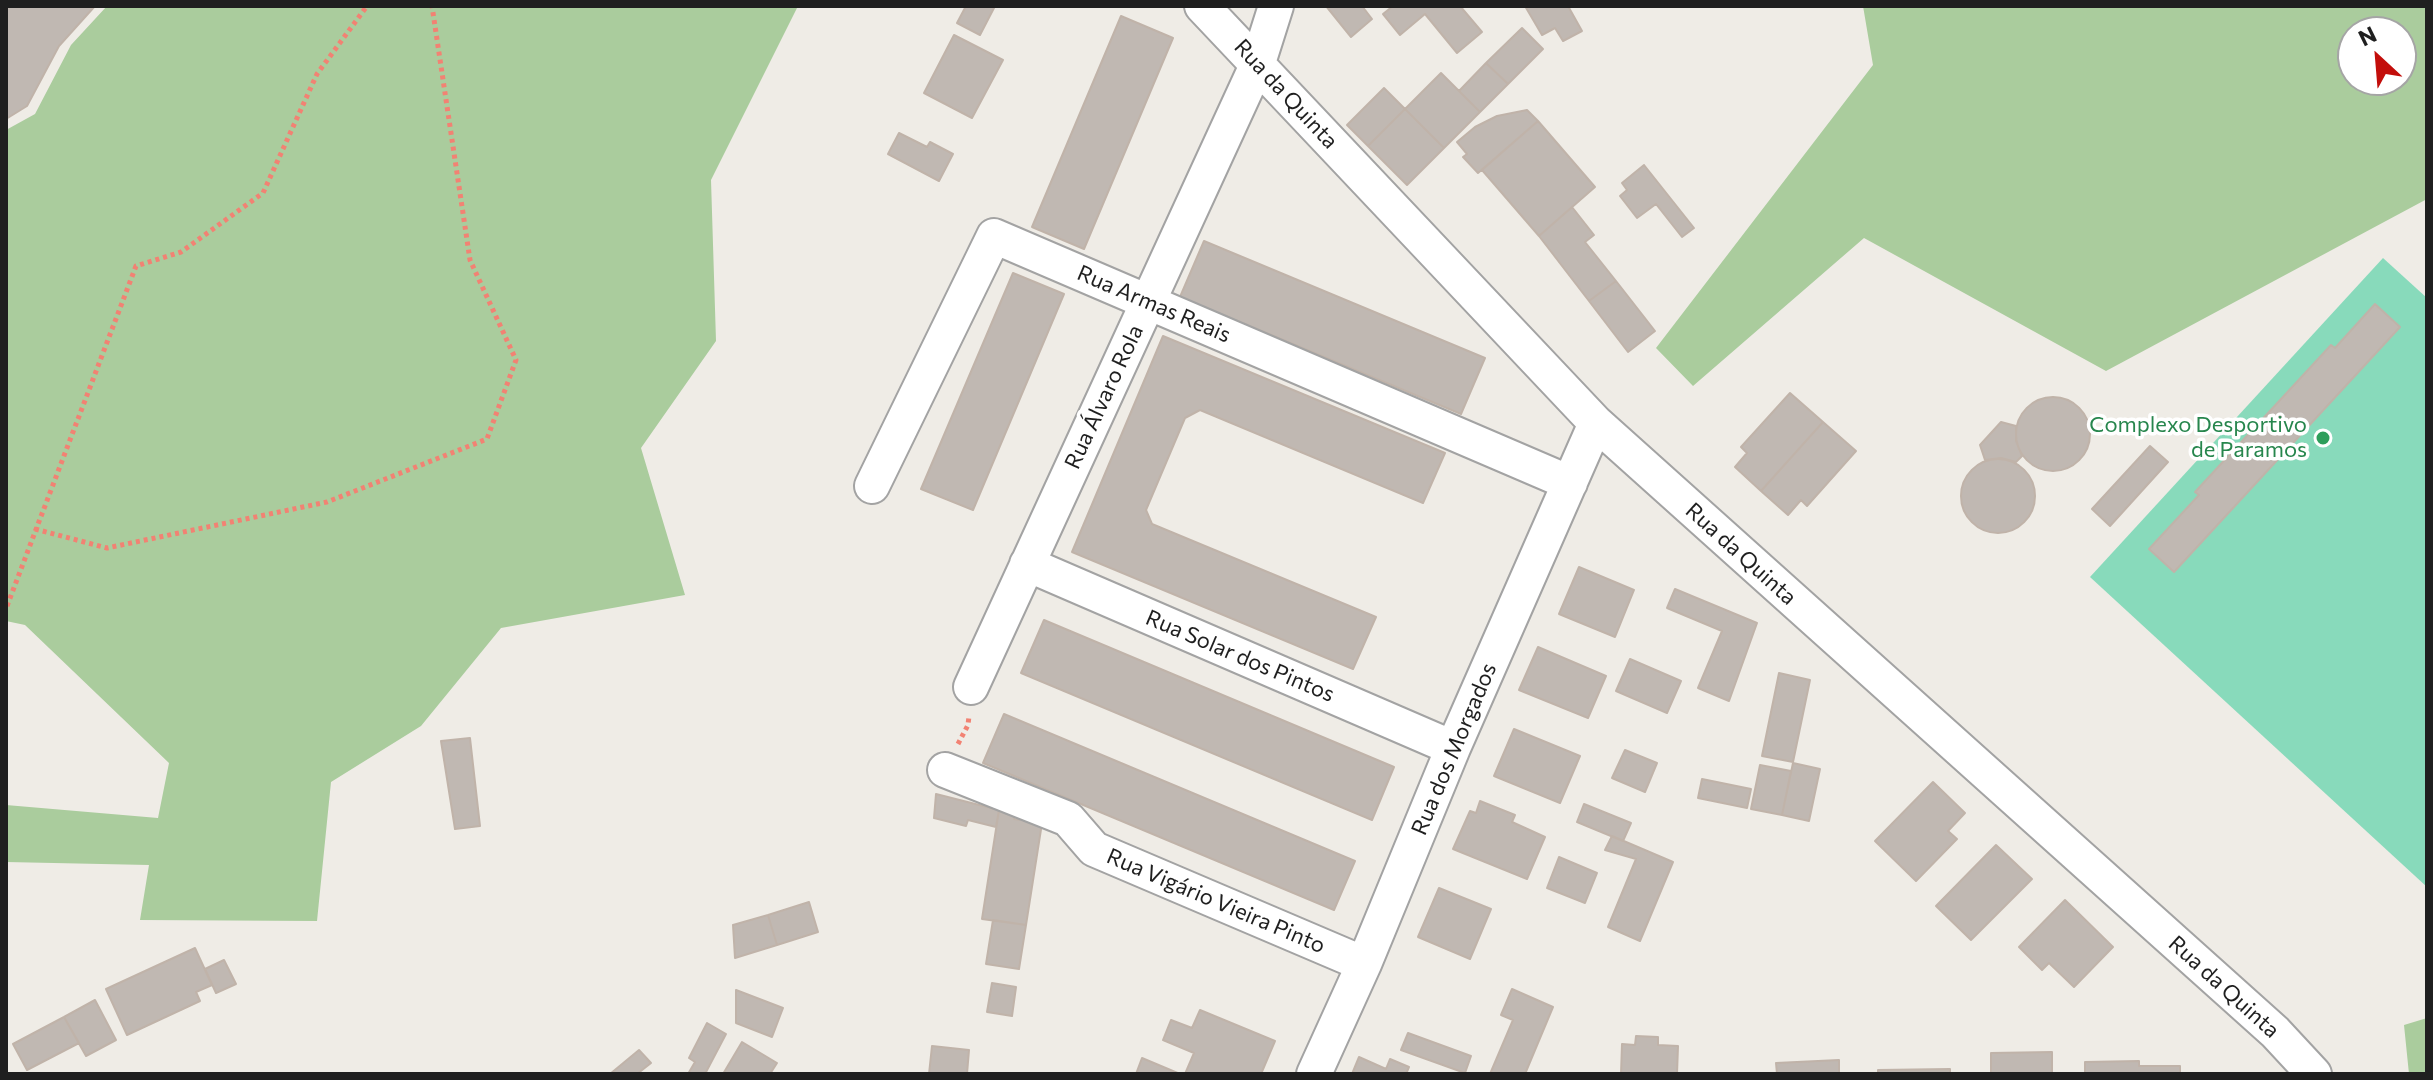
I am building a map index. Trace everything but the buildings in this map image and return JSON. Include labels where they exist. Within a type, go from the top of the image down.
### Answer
[{"type":"street","name":"Rua da Quinta","points":[[1202,6],[1596,423],[2275,1032],[2312,1073]]},
{"type":"street","name":"Rua Álvaro Rola","points":[[971,687],[1258,63],[1276,6]]},
{"type":"street","name":"Rua Armas Reais","points":[[872,486],[994,236],[1570,483]]},
{"type":"street","name":"Rua dos Morgados","points":[[1314,1074],[1596,423]]},
{"type":"street","name":"Rua Solar dos Pintos","points":[[1027,564],[1453,748]]},
{"type":"street","name":"Rua Vigário Vieira Pinto","points":[[945,770],[1068,819],[1094,849],[1364,964]]},
{"type":"path","points":[[7,606],[136,266],[181,252],[263,193],[317,74],[367,6]]},
{"type":"path","points":[[35,529],[107,548],[327,502],[487,439],[516,360],[470,260],[432,6]]},
{"type":"path","points":[[945,770],[968,725],[971,687]]},
{"type":"green space","points":[[107,6],[798,6],[711,180],[716,341],[641,448],[685,595],[501,628],[421,726],[331,782],[317,921],[140,920],[149,865],[6,862],[6,805],[158,818],[169,763],[25,625],[6,621],[6,130],[35,114],[71,45]]},
{"type":"green space","points":[[1863,6],[2427,6],[2427,199],[2106,371],[1864,238],[1693,386],[1656,348],[1873,65]]},
{"type":"green space","name":"Complexo Desportivo de Paramos","points":[[2383,258],[2427,298],[2427,887],[2090,577]]},
{"type":"green space","points":[[2427,1018],[2427,1074],[2409,1074],[2404,1025]]},
{"type":"place","name":"Complexo Desportivo de Paramos","points":[[2323,438]]}]
